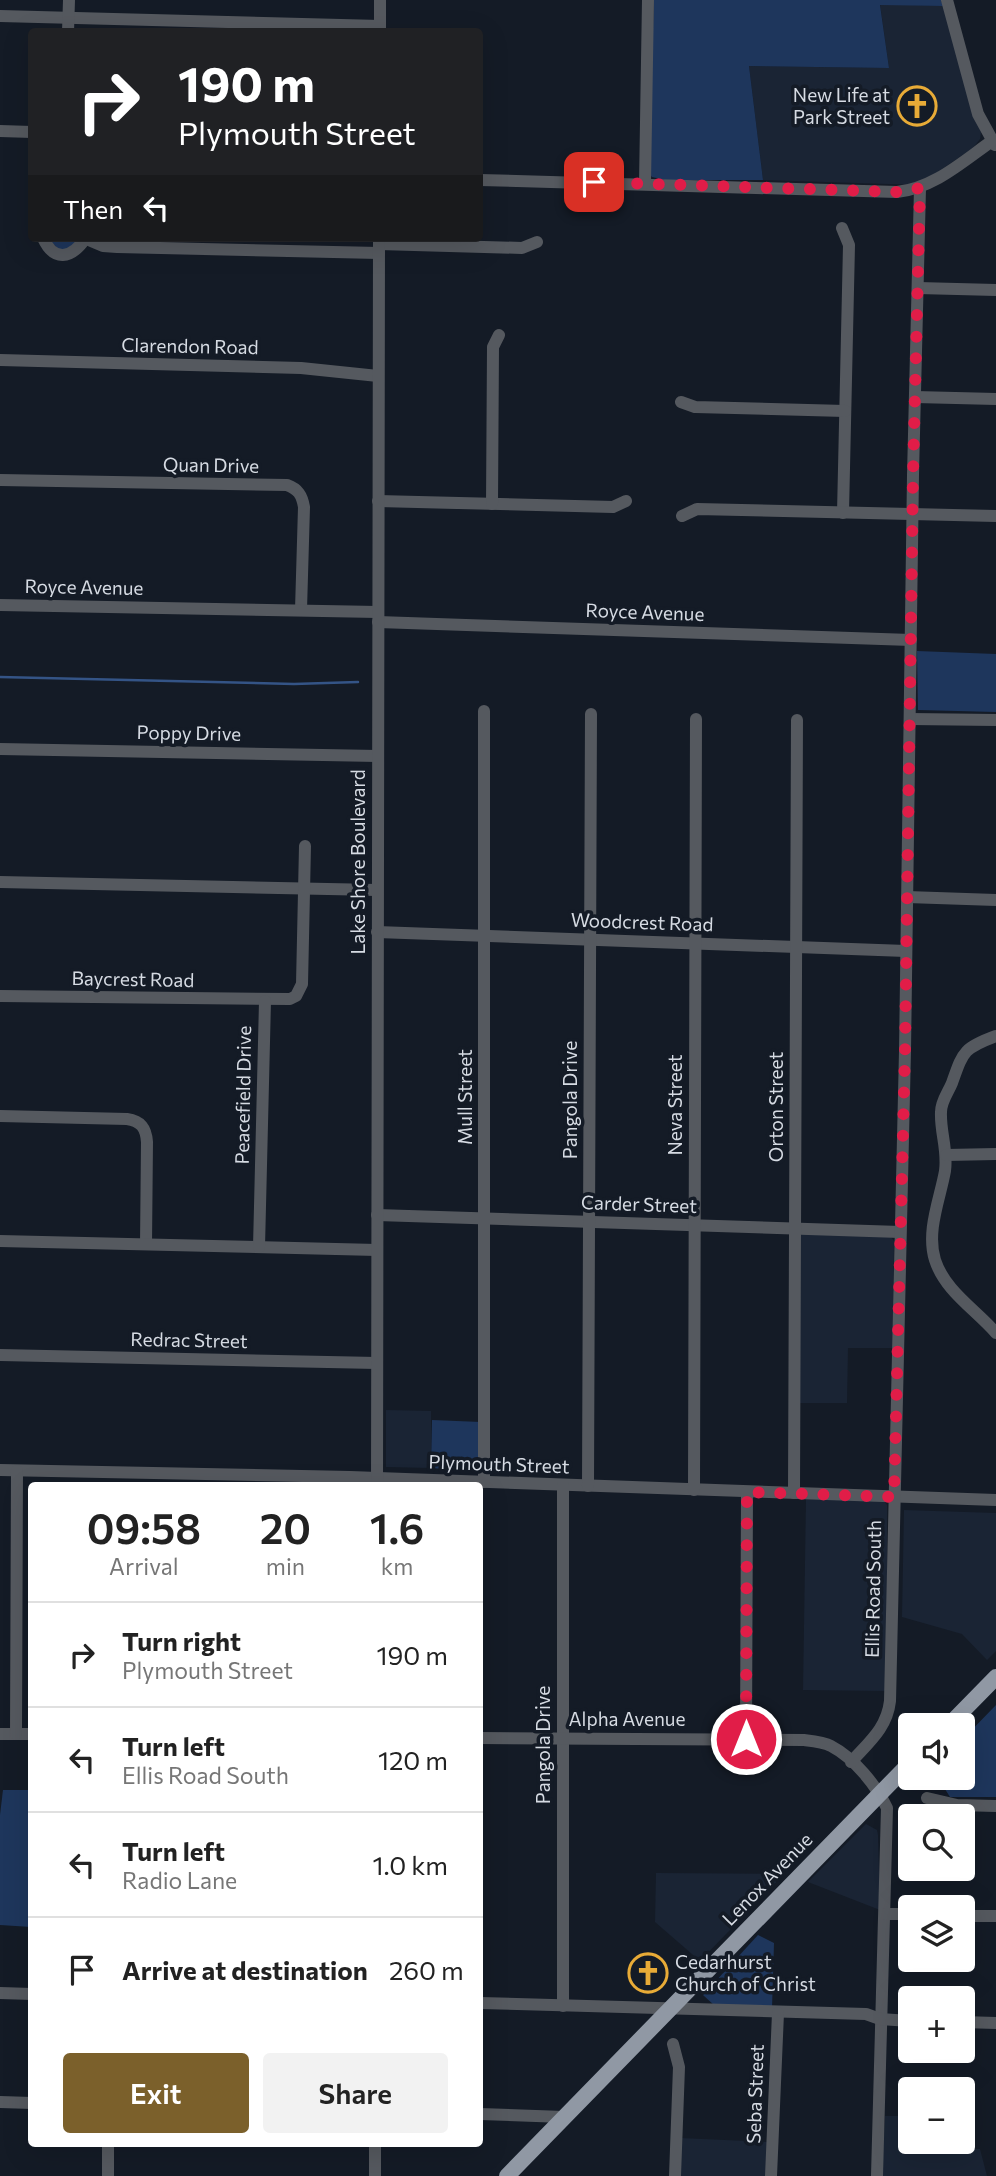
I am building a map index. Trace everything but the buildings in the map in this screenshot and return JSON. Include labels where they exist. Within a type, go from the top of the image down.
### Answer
[{"type":"main road","points":[[961,1713],[996,1677]]},
{"type":"main road","name":"Lenox Avenue","points":[[507,2176],[898,1775]]},
{"type":"street","points":[[68,28],[69,0]]},
{"type":"street","points":[[380,0],[380,28]]},
{"type":"street","points":[[645,183],[648,0]]},
{"type":"street","points":[[483,180],[897,192],[920,188],[994,144],[978,114],[947,0]]},
{"type":"street","points":[[0,16],[352,28]]},
{"type":"street","points":[[0,131],[28,132]]},
{"type":"street","name":"Ellis Road South","points":[[851,1762],[881,1729],[889,1712],[920,188]]},
{"type":"street","points":[[842,228],[849,245],[843,513]]},
{"type":"street","points":[[45,242],[48,249],[67,255],[77,251],[82,242]]},
{"type":"street","points":[[92,242],[117,247],[379,245],[522,248],[537,242]]},
{"type":"street","name":"Lake Shore Boulevard","points":[[377,1482],[379,245]]},
{"type":"street","points":[[918,288],[996,290]]},
{"type":"street","points":[[492,504],[493,346],[499,335]]},
{"type":"street","name":"Clarendon Road","points":[[0,360],[301,368],[378,376]]},
{"type":"street","points":[[915,397],[996,399]]},
{"type":"street","points":[[681,402],[695,407],[845,411]]},
{"type":"street","name":"Quan Drive","points":[[0,480],[287,485],[294,488],[303,498],[304,506],[301,610]]},
{"type":"street","points":[[378,501],[613,507],[626,501]]},
{"type":"street","points":[[682,516],[697,509],[996,516]]},
{"type":"street","name":"Royce Avenue","points":[[0,605],[301,610],[378,617],[911,640]]},
{"type":"street","name":"Mull Street","points":[[484,711],[484,1482]]},
{"type":"street","name":"Pangola Drive","points":[[588,1486],[591,714]]},
{"type":"street","name":"Neva Street","points":[[694,1490],[696,719]]},
{"type":"street","points":[[910,719],[996,720]]},
{"type":"street","name":"Orton Street","points":[[794,1493],[797,720]]},
{"type":"street","name":"Poppy Drive","points":[[0,749],[378,756]]},
{"type":"street","name":"Peacefield Drive","points":[[259,1247],[265,1001],[290,999],[300,990],[302,984],[305,846]]},
{"type":"street","points":[[0,882],[377,890]]},
{"type":"street","points":[[907,897],[996,900]]},
{"type":"street","name":"Woodcrest Road","points":[[377,932],[906,951]]},
{"type":"street","name":"Baycrest Road","points":[[0,996],[265,1001]]},
{"type":"street","points":[[996,1036],[967,1049],[943,1100],[941,1112],[946,1155],[933,1224],[934,1258],[950,1288],[996,1333]]},
{"type":"street","points":[[0,1116],[127,1119],[143,1126],[147,1142],[146,1244]]},
{"type":"street","points":[[946,1155],[996,1154]]},
{"type":"street","name":"Carder Street","points":[[377,1215],[900,1233]]},
{"type":"street","points":[[0,1241],[377,1250]]},
{"type":"street","name":"Redrac Street","points":[[0,1355],[377,1363]]},
{"type":"street","name":"Plymouth Street","points":[[0,1470],[196,1480],[484,1482],[996,1500]]},
{"type":"street","points":[[16,1734],[17,1471]]},
{"type":"street","name":"Pangola Drive","points":[[563,1485],[563,2006]]},
{"type":"street","points":[[746,1739],[747,1492]]},
{"type":"street","points":[[0,1734],[28,1734]]},
{"type":"street","name":"Alpha Avenue","points":[[483,1738],[814,1741],[831,1746],[880,1792]]},
{"type":"street","points":[[877,2176],[887,1808],[880,1792]]},
{"type":"street","points":[[927,1798],[957,1805],[996,1806]]},
{"type":"street","points":[[885,1914],[898,1914]]},
{"type":"street","points":[[975,1916],[996,1916]]},
{"type":"street","points":[[0,1993],[28,1994]]},
{"type":"street","points":[[483,2003],[866,2014],[880,2019],[898,2020]]},
{"type":"street","name":"Seba Street","points":[[771,2176],[778,2013]]},
{"type":"street","points":[[975,2022],[996,2023]]},
{"type":"street","points":[[673,2044],[679,2067],[675,2176]]},
{"type":"street","points":[[0,2102],[28,2103]]},
{"type":"street","points":[[483,2114],[564,2117]]},
{"type":"street","points":[[108,2147],[108,2176]]},
{"type":"street","points":[[375,2147],[375,2176]]},
{"type":"shaded area","points":[[654,0],[941,0],[943,6],[880,5],[889,68],[749,66],[763,180],[665,180],[652,177],[648,172]]},
{"type":"shaded area","points":[[880,4],[943,6],[981,133],[980,139],[973,148],[919,185],[763,180],[749,66],[889,68]]},
{"type":"shaded area","points":[[52,242],[76,242],[70,249],[58,249]]},
{"type":"shaded area","points":[[917,651],[996,654],[996,712],[918,710]]},
{"type":"shaded area","points":[[805,1233],[891,1237],[894,1241],[893,1348],[848,1348],[847,1403],[798,1403],[800,1235]]},
{"type":"shaded area","points":[[386,1410],[431,1411],[431,1468],[386,1467]]},
{"type":"shaded area","points":[[432,1420],[481,1422],[481,1472],[431,1468]]},
{"type":"shaded area","points":[[806,1498],[884,1501],[887,1505],[887,1691],[803,1690]]},
{"type":"shaded area","points":[[904,1510],[996,1513],[996,1651],[987,1660],[962,1634],[902,1617]]},
{"type":"shaded area","points":[[996,1705],[996,1797],[950,1797],[946,1790],[975,1790],[975,1727]]},
{"type":"shaded area","points":[[3,1790],[28,1790],[28,1927],[0,1925],[0,1815]]},
{"type":"shaded area","points":[[866,1824],[877,1830],[878,1835],[880,1910],[808,1882]]},
{"type":"shaded area","points":[[656,1873],[784,1874],[700,1961],[655,1922]]},
{"type":"shaded area","points":[[758,1935],[774,1943],[772,2009],[715,2006],[703,1995]]},
{"type":"shaded area","points":[[885,2116],[898,2116],[898,2154],[975,2154],[975,2149],[980,2149],[987,2176],[882,2176]]},
{"type":"shaded area","points":[[680,2138],[769,2142],[768,2176],[679,2176]]},
{"type":"waterway","points":[[0,677],[294,684],[358,682]]},
{"type":"place","name":"New Life at Park Street","points":[[917,106]]},
{"type":"place","name":"Cedarhurst Church of Christ","points":[[648,1973]]},
{"type":"route","points":[[594,182],[897,192],[920,188],[905,1051],[894,1497],[747,1492],[746,1739]]}]
